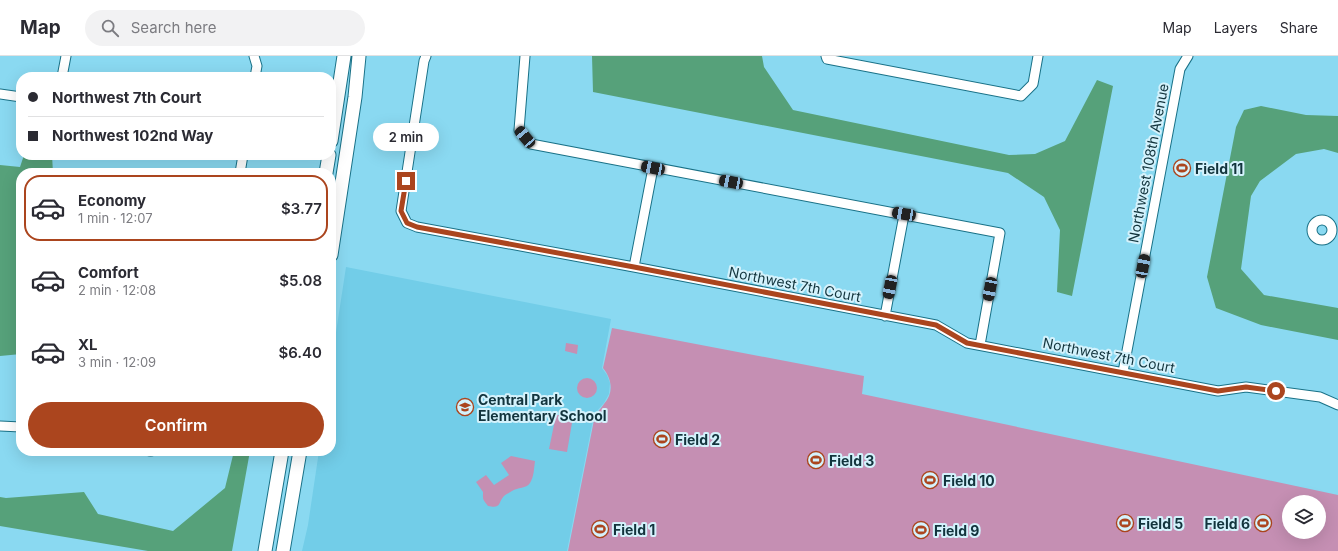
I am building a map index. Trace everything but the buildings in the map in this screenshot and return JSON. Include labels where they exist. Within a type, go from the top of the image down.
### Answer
[{"type":"main road","points":[[336,108],[344,56]]},
{"type":"main road","points":[[336,222],[360,56]]},
{"type":"main road","points":[[265,551],[281,456]]},
{"type":"main road","points":[[283,551],[299,456]]},
{"type":"street","points":[[63,72],[66,56]]},
{"type":"street","points":[[254,56],[257,66],[256,72]]},
{"type":"street","name":"Northwest 7th Court","points":[[426,56],[401,211],[407,223],[417,227],[936,325],[967,343],[1218,391],[1246,387],[1320,397],[1338,405]]},
{"type":"street","points":[[525,56],[518,130],[531,144],[1000,233],[980,345]]},
{"type":"street","points":[[827,58],[1021,96],[1033,84],[1038,56]]},
{"type":"street","name":"Northwest 108th Avenue","points":[[1123,372],[1180,70],[1188,56]]},
{"type":"street","points":[[0,94],[16,96]]},
{"type":"street","points":[[634,267],[653,168]]},
{"type":"street","points":[[885,316],[904,214]]},
{"type":"street","points":[[0,426],[16,427]]},
{"type":"shaded area","points":[[592,56],[762,56],[764,67],[793,110],[1009,155],[1035,154],[1065,141],[1097,80],[1113,86],[1072,296],[1057,292],[1060,230],[1044,197],[1008,173],[593,92]]},
{"type":"shaded area","points":[[1261,106],[1306,115],[1338,116],[1338,153],[1324,149],[1296,154],[1260,181],[1251,196],[1241,269],[1264,295],[1338,308],[1338,340],[1261,325],[1216,308],[1207,277],[1236,127],[1244,110]]},
{"type":"shaded area","points":[[22,160],[52,160],[53,168],[16,168],[16,354],[0,356],[0,165],[20,167]]},
{"type":"shaded area","name":"Central Park Elementary School","points":[[346,267],[611,319],[602,368],[610,383],[609,394],[604,403],[596,412],[593,420],[567,551],[302,551],[308,525],[318,456],[336,456],[336,332]]},
{"type":"shaded area","points":[[612,328],[864,376],[862,394],[1338,495],[1338,551],[568,551],[594,420],[597,413],[607,400],[610,391],[610,381],[603,368]]},
{"type":"shaded area","points":[[566,343],[578,345],[577,354],[565,351]]},
{"type":"shaded area","points":[[587,378],[594,381],[597,388],[594,395],[587,398],[580,395],[577,388],[580,381]]},
{"type":"shaded area","points":[[556,415],[567,415],[573,417],[567,452],[549,449]]},
{"type":"shaded area","points":[[233,456],[249,456],[232,551],[148,551],[0,526],[0,497],[6,498],[84,492],[98,514],[173,531],[225,488]]},
{"type":"shaded area","points":[[511,456],[535,461],[531,481],[528,485],[505,495],[498,506],[488,506],[483,499],[483,492],[476,482],[486,475],[494,485],[509,475],[501,463]]},
{"type":"place","name":"Field 11","points":[[1182,168]]},
{"type":"place","name":"Central Park Elementary School","points":[[465,407]]},
{"type":"place","name":"Field 2","points":[[662,439]]},
{"type":"place","name":"Field 3","points":[[816,460]]},
{"type":"place","name":"Field 10","points":[[930,480]]},
{"type":"place","name":"Field 5","points":[[1125,523]]},
{"type":"place","name":"Field 6","points":[[1263,523]]},
{"type":"place","name":"Field 1","points":[[600,529]]},
{"type":"place","name":"Field 9","points":[[921,530]]},
{"type":"route","points":[[406,181],[401,211],[407,223],[417,227],[936,325],[967,343],[1218,391],[1246,387],[1276,391]]}]
